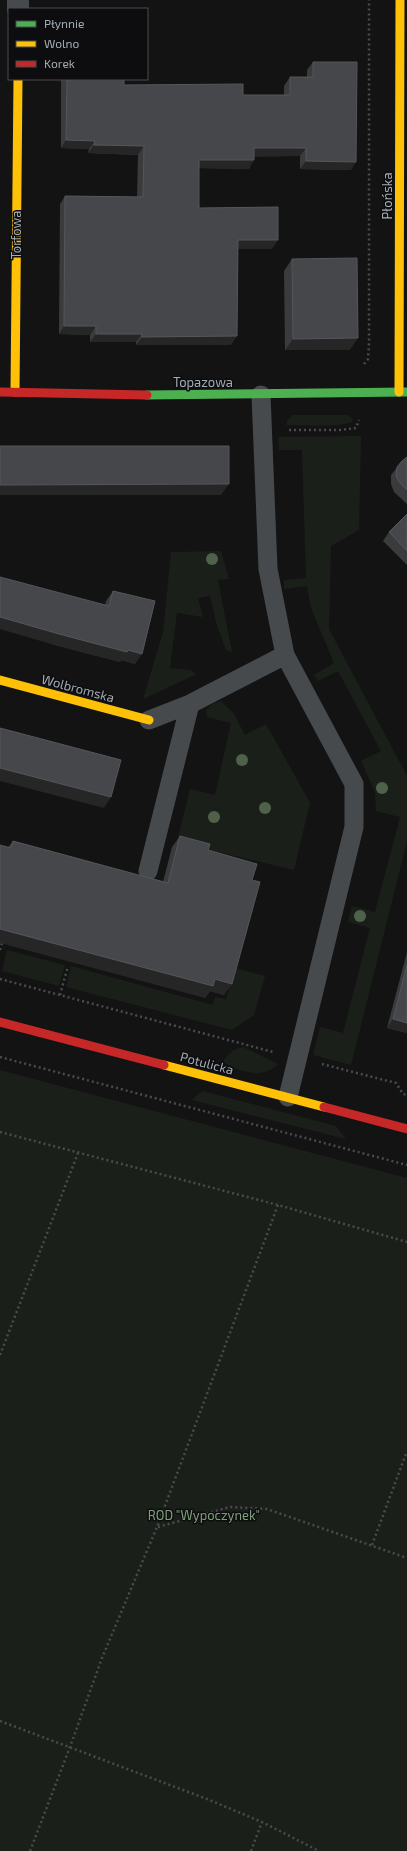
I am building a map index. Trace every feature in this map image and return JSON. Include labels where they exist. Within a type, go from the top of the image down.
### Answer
[{"type":"street","name":"Płońska","points":[[400,0],[403,392]]},
{"type":"street","name":"Torfowa","points":[[15,392],[18,80]]},
{"type":"street","name":"Topazowa","points":[[0,392],[261,395],[403,392]]},
{"type":"street","name":"Wolbromska","points":[[0,680],[149,720]]},
{"type":"street","name":"Potulicka","points":[[0,1022],[288,1097],[407,1130]]},
{"type":"lane","points":[[261,395],[268,569],[285,655],[354,784],[354,828],[288,1097]]},
{"type":"lane","points":[[149,720],[190,704],[285,655]]},
{"type":"lane","points":[[148,871],[190,704]]},
{"type":"path","points":[[369,0],[369,343]]},
{"type":"path","points":[[283,429],[295,431],[340,430],[356,428],[359,420],[356,416]]},
{"type":"path","points":[[0,950],[2,943]]},
{"type":"path","points":[[60,995],[68,966]]},
{"type":"path","points":[[0,979],[396,1083],[403,1094],[407,1095]]},
{"type":"path","points":[[0,1057],[407,1165]]},
{"type":"path","points":[[0,1132],[407,1242]]},
{"type":"path","points":[[0,1355],[78,1153]]},
{"type":"path","points":[[30,1851],[102,1658],[157,1527],[278,1206]]},
{"type":"path","points":[[372,1546],[407,1451]]},
{"type":"path","points":[[157,1527],[230,1507],[267,1509],[407,1558]]},
{"type":"path","points":[[0,1721],[262,1822],[319,1851]]},
{"type":"path","points":[[251,1851],[262,1822]]},
{"type":"green space","points":[[292,415],[347,415],[352,418],[353,421],[341,425],[286,425],[287,421]]},
{"type":"green space","points":[[361,436],[359,530],[331,546],[329,629],[407,776],[407,841],[351,1065],[313,1055],[320,1027],[343,1033],[370,928],[348,922],[352,906],[375,912],[400,817],[376,811],[375,792],[361,761],[381,751],[338,671],[318,681],[314,675],[334,663],[311,608],[307,586],[284,589],[284,580],[306,578],[302,450],[279,450],[278,437]]},
{"type":"green space","points":[[221,551],[229,579],[218,580],[232,652],[226,650],[217,626],[210,596],[198,598],[203,617],[177,613],[170,668],[191,670],[197,674],[143,699],[163,632],[171,552]]},
{"type":"green space","points":[[221,701],[234,714],[245,735],[266,724],[310,803],[294,870],[177,842],[190,789],[215,795],[231,723],[207,717],[206,710],[212,704]]},
{"type":"green space","points":[[7,950],[65,965],[59,986],[2,971]]},
{"type":"green space","points":[[71,966],[213,1005],[215,997],[226,999],[235,968],[265,976],[254,1015],[232,1030],[66,987]]},
{"type":"green space","points":[[243,1047],[278,1064],[265,1072],[251,1073],[237,1069],[223,1062],[231,1052]]},
{"type":"green space","name":"ROD \"Wypoczynek\"","points":[[0,1070],[407,1178],[407,1851],[0,1851]]},
{"type":"green space","points":[[202,1091],[336,1126],[346,1139],[192,1100]]},
{"type":"building","points":[[313,62],[357,62],[356,162],[306,161],[306,148],[254,148],[254,160],[199,160],[199,208],[278,207],[278,240],[238,240],[237,336],[142,337],[142,334],[96,334],[96,326],[64,326],[65,196],[143,197],[144,146],[94,145],[95,141],[66,140],[67,80],[124,80],[124,85],[243,84],[243,95],[290,95],[290,77],[313,77]]},
{"type":"building","points":[[357,258],[358,338],[293,339],[292,259]]},
{"type":"building","points":[[0,446],[229,446],[229,484],[0,485]]},
{"type":"building","points":[[407,457],[407,490],[396,476],[397,467]]},
{"type":"building","points":[[407,514],[407,551],[389,532]]},
{"type":"building","points":[[0,577],[109,606],[113,591],[155,601],[142,654],[128,650],[127,652],[0,617]]},
{"type":"building","points":[[0,728],[121,760],[111,797],[0,768]]},
{"type":"building","points":[[180,836],[210,844],[208,850],[257,864],[252,880],[260,882],[232,984],[215,979],[213,986],[0,929],[0,845],[11,848],[13,841],[168,883]]},
{"type":"building","points":[[407,965],[407,1023],[393,1019]]},
{"type":"traffic: fast","points":[[147,395],[407,392]]},
{"type":"traffic: slow","points":[[399,392],[400,0]]},
{"type":"traffic: slow","points":[[15,392],[18,80]]},
{"type":"traffic: slow","points":[[0,680],[149,720]]},
{"type":"traffic: slow","points":[[164,1065],[324,1107]]},
{"type":"traffic: jam","points":[[0,392],[147,395]]},
{"type":"traffic: jam","points":[[0,1022],[164,1065]]},
{"type":"traffic: jam","points":[[324,1107],[407,1129]]}]
